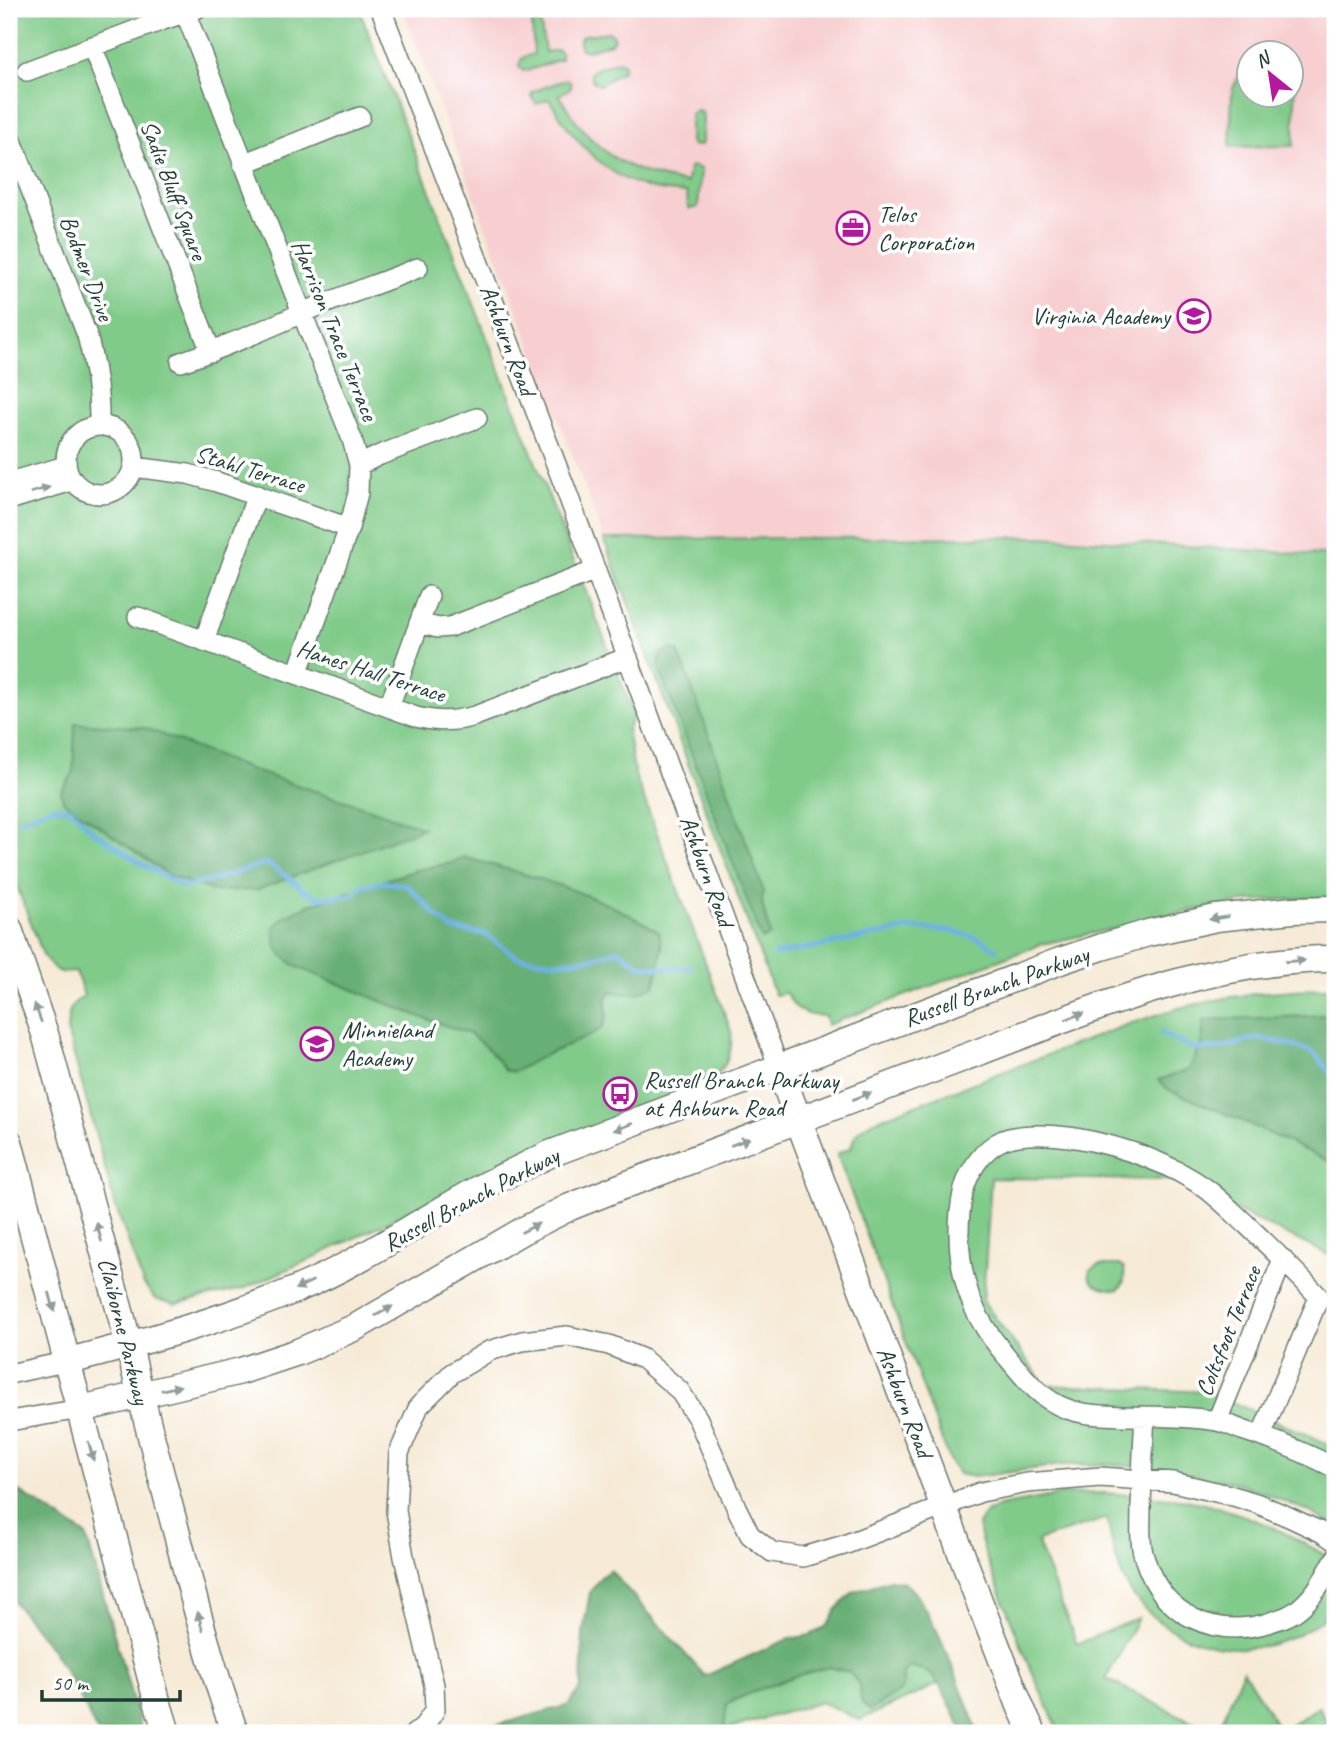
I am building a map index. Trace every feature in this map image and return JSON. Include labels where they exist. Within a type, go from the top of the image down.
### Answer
[{"type":"main road","name":"Russell Branch Parkway","points":[[69,1361],[246,1309],[298,1289],[346,1265],[488,1184],[550,1154],[1060,961],[1148,933],[1216,918],[1293,909],[1335,909]]},
{"type":"main road","name":"Claiborne Parkway","points":[[9,929],[45,1034],[217,1682],[235,1733]]},
{"type":"main road","points":[[81,1409],[241,1371],[298,1352],[356,1326],[524,1230],[570,1208],[1080,1014],[1173,983],[1226,971],[1270,963],[1335,959]]},
{"type":"main road","name":"Ashburn Road","points":[[779,1068],[1016,1695],[1033,1733]]},
{"type":"main road","points":[[9,1142],[167,1733]]},
{"type":"street","name":"Ashburn Road","points":[[381,9],[596,570],[779,1068]]},
{"type":"street","points":[[27,71],[188,10]]},
{"type":"street","name":"Harrison Trace Terrace","points":[[188,10],[243,164],[352,439],[359,465],[358,493],[349,528],[297,674]]},
{"type":"street","name":"Sadie Bluff Square","points":[[92,46],[211,352]]},
{"type":"street","points":[[243,164],[360,117]]},
{"type":"street","name":"Bodmer Drive","points":[[9,133],[87,335],[99,387],[99,426]]},
{"type":"street","points":[[181,362],[418,268]]},
{"type":"street","points":[[359,465],[477,418]]},
{"type":"street","points":[[99,426],[115,429],[128,440],[134,455],[134,467],[124,485],[101,495],[85,491],[69,473],[65,457],[71,442],[83,430],[99,426]]},
{"type":"street","name":"Stahl Terrace","points":[[134,467],[188,474],[218,482],[349,528]]},
{"type":"street","points":[[9,482],[69,473]]},
{"type":"street","points":[[9,500],[69,473]]},
{"type":"street","points":[[204,641],[257,495]]},
{"type":"street","points":[[419,623],[438,628],[450,627],[596,570]]},
{"type":"street","points":[[389,707],[429,596]]},
{"type":"street","name":"Hanes Hall Terrace","points":[[138,617],[428,720],[463,719],[628,657]]},
{"type":"street","name":"Coltsfoot Terrace","points":[[1261,1436],[1319,1297],[1283,1259],[1207,1189],[1161,1163],[1136,1153],[1097,1141],[1065,1136],[1021,1135],[1001,1141],[985,1153],[974,1166],[965,1185],[958,1225],[962,1271],[967,1290],[984,1326],[1028,1382],[1050,1401],[1071,1412],[1217,1421],[1261,1436],[1335,1468]]},
{"type":"street","name":"Coltsfoot Terrace","points":[[1217,1421],[1283,1259]]},
{"type":"street","points":[[415,1733],[421,1730],[435,1710],[434,1685],[396,1511],[399,1453],[419,1406],[452,1373],[489,1351],[522,1341],[568,1336],[609,1345],[643,1359],[679,1390],[686,1400],[698,1419],[750,1535],[772,1552],[803,1557],[844,1545],[981,1492],[1027,1483],[1100,1477],[1173,1482],[1202,1488],[1256,1503],[1335,1541]]},
{"type":"street","name":"Russell Branch Parkway","points":[[9,1374],[69,1361]]},
{"type":"street","points":[[9,1421],[81,1409]]},
{"type":"street","points":[[1145,1416],[1141,1536],[1143,1557],[1153,1580],[1166,1598],[1184,1614],[1225,1628],[1254,1627],[1281,1619],[1307,1602],[1335,1559]]},
{"type":"shaded area","points":[[403,9],[1335,9],[1335,556],[1045,537],[604,539]]},
{"type":"green space","points":[[9,9],[359,9],[634,715],[627,730],[635,775],[731,1031],[728,1057],[714,1078],[441,1196],[243,1289],[175,1304],[155,1299],[143,1283],[116,1208],[67,1030],[70,1010],[84,996],[76,972],[57,971],[44,957],[9,866]]},
{"type":"green space","points":[[531,9],[541,9],[545,52],[558,50],[561,59],[523,71],[519,67],[520,61],[534,54]]},
{"type":"green space","points":[[609,32],[614,35],[611,43],[586,51],[581,49],[581,37]]},
{"type":"green space","points":[[618,61],[624,64],[623,71],[600,85],[593,81],[590,74],[593,70]]},
{"type":"green space","points":[[567,79],[571,88],[559,95],[584,131],[611,156],[645,172],[687,183],[689,168],[699,168],[698,207],[688,207],[687,193],[649,188],[617,175],[590,154],[549,99],[536,104],[531,95],[534,91]]},
{"type":"green space","points":[[1236,82],[1236,108],[1295,108],[1294,146],[1230,147],[1232,91]]},
{"type":"green space","points":[[696,111],[703,115],[702,142],[701,145],[694,146],[690,142],[690,116]]},
{"type":"green space","points":[[1045,537],[1335,556],[1335,897],[1250,901],[1211,907],[1042,944],[827,1025],[825,1016],[801,1011],[786,993],[775,995],[604,539]]},
{"type":"green space","points":[[670,649],[678,651],[686,671],[763,890],[762,903],[770,935],[762,940],[659,668],[660,654]]},
{"type":"green space","points":[[75,723],[145,728],[254,771],[423,828],[257,890],[214,891],[170,876],[63,801],[61,791],[73,774]]},
{"type":"green space","points":[[463,857],[589,896],[659,932],[662,948],[655,985],[634,993],[612,991],[606,998],[607,1015],[602,1028],[514,1072],[505,1070],[490,1051],[470,1034],[297,967],[282,955],[277,946],[274,927],[285,916],[309,905],[416,870],[452,863]]},
{"type":"green space","points":[[1335,987],[1335,1015],[1204,1020],[1202,1041],[1189,1071],[1159,1080],[1169,1090],[1335,1164],[1335,1258],[1172,1180],[991,1178],[983,1301],[1045,1385],[1209,1392],[1335,1447],[1335,1526],[1310,1512],[1242,1484],[1152,1468],[1110,1464],[1061,1465],[974,1477],[959,1474],[950,1462],[837,1154],[851,1148],[860,1129],[879,1119],[1131,1023],[1179,1008],[1225,998]]},
{"type":"green space","points":[[1335,1015],[1335,1164],[1169,1090],[1158,1080],[1189,1070],[1202,1042],[1204,1020]]},
{"type":"green space","points":[[1099,1265],[1119,1265],[1124,1268],[1124,1280],[1117,1290],[1098,1286],[1091,1280],[1090,1270]]},
{"type":"green space","points":[[9,1485],[86,1535],[142,1733],[98,1733],[51,1648],[9,1596]]},
{"type":"green space","points":[[1103,1493],[1179,1499],[1241,1514],[1299,1540],[1335,1561],[1335,1609],[1325,1617],[1290,1638],[1268,1645],[1223,1647],[1180,1634],[1143,1607],[1129,1589],[1121,1572],[1107,1518],[1037,1541],[1077,1644],[1138,1618],[1106,1679],[1215,1733],[1060,1733],[1052,1716],[990,1567],[978,1524],[986,1513],[999,1506],[1064,1494]]},
{"type":"green space","points":[[610,1570],[705,1676],[786,1640],[810,1635],[827,1626],[836,1610],[853,1592],[890,1580],[904,1582],[918,1596],[937,1631],[978,1733],[964,1733],[933,1676],[910,1666],[903,1672],[903,1688],[870,1710],[862,1703],[858,1682],[849,1672],[829,1667],[792,1677],[727,1704],[724,1730],[719,1733],[478,1733],[486,1728],[569,1705],[581,1687],[583,1632],[590,1592]]},
{"type":"green space","points":[[910,1666],[928,1671],[939,1684],[860,1720],[821,1702],[724,1730],[727,1704],[792,1677],[829,1667],[849,1672],[859,1682],[862,1703],[870,1709],[902,1688],[903,1672]]},
{"type":"green space","points":[[1243,1670],[1280,1731],[1319,1707],[1333,1733],[1217,1733]]},
{"type":"waterway","points":[[21,820],[52,807],[71,809],[93,831],[183,887],[266,863],[318,898],[352,895],[363,885],[384,882],[408,886],[452,929],[485,934],[517,957],[556,962],[594,958],[618,950],[640,965],[691,968]]},
{"type":"waterway","points":[[774,955],[912,928],[952,931],[980,939],[996,949]]},
{"type":"waterway","points":[[1161,1033],[1194,1049],[1223,1048],[1256,1038],[1288,1044],[1313,1052],[1329,1071],[1335,1074]]},
{"type":"place","name":"Telos Corporation","points":[[853,228]]},
{"type":"place","name":"Virginia Academy","points":[[1194,316]]},
{"type":"place","name":"Minnieland Academy","points":[[317,1044]]},
{"type":"place","name":"Russell Branch Parkway at Ashburn Road","points":[[620,1094]]}]
